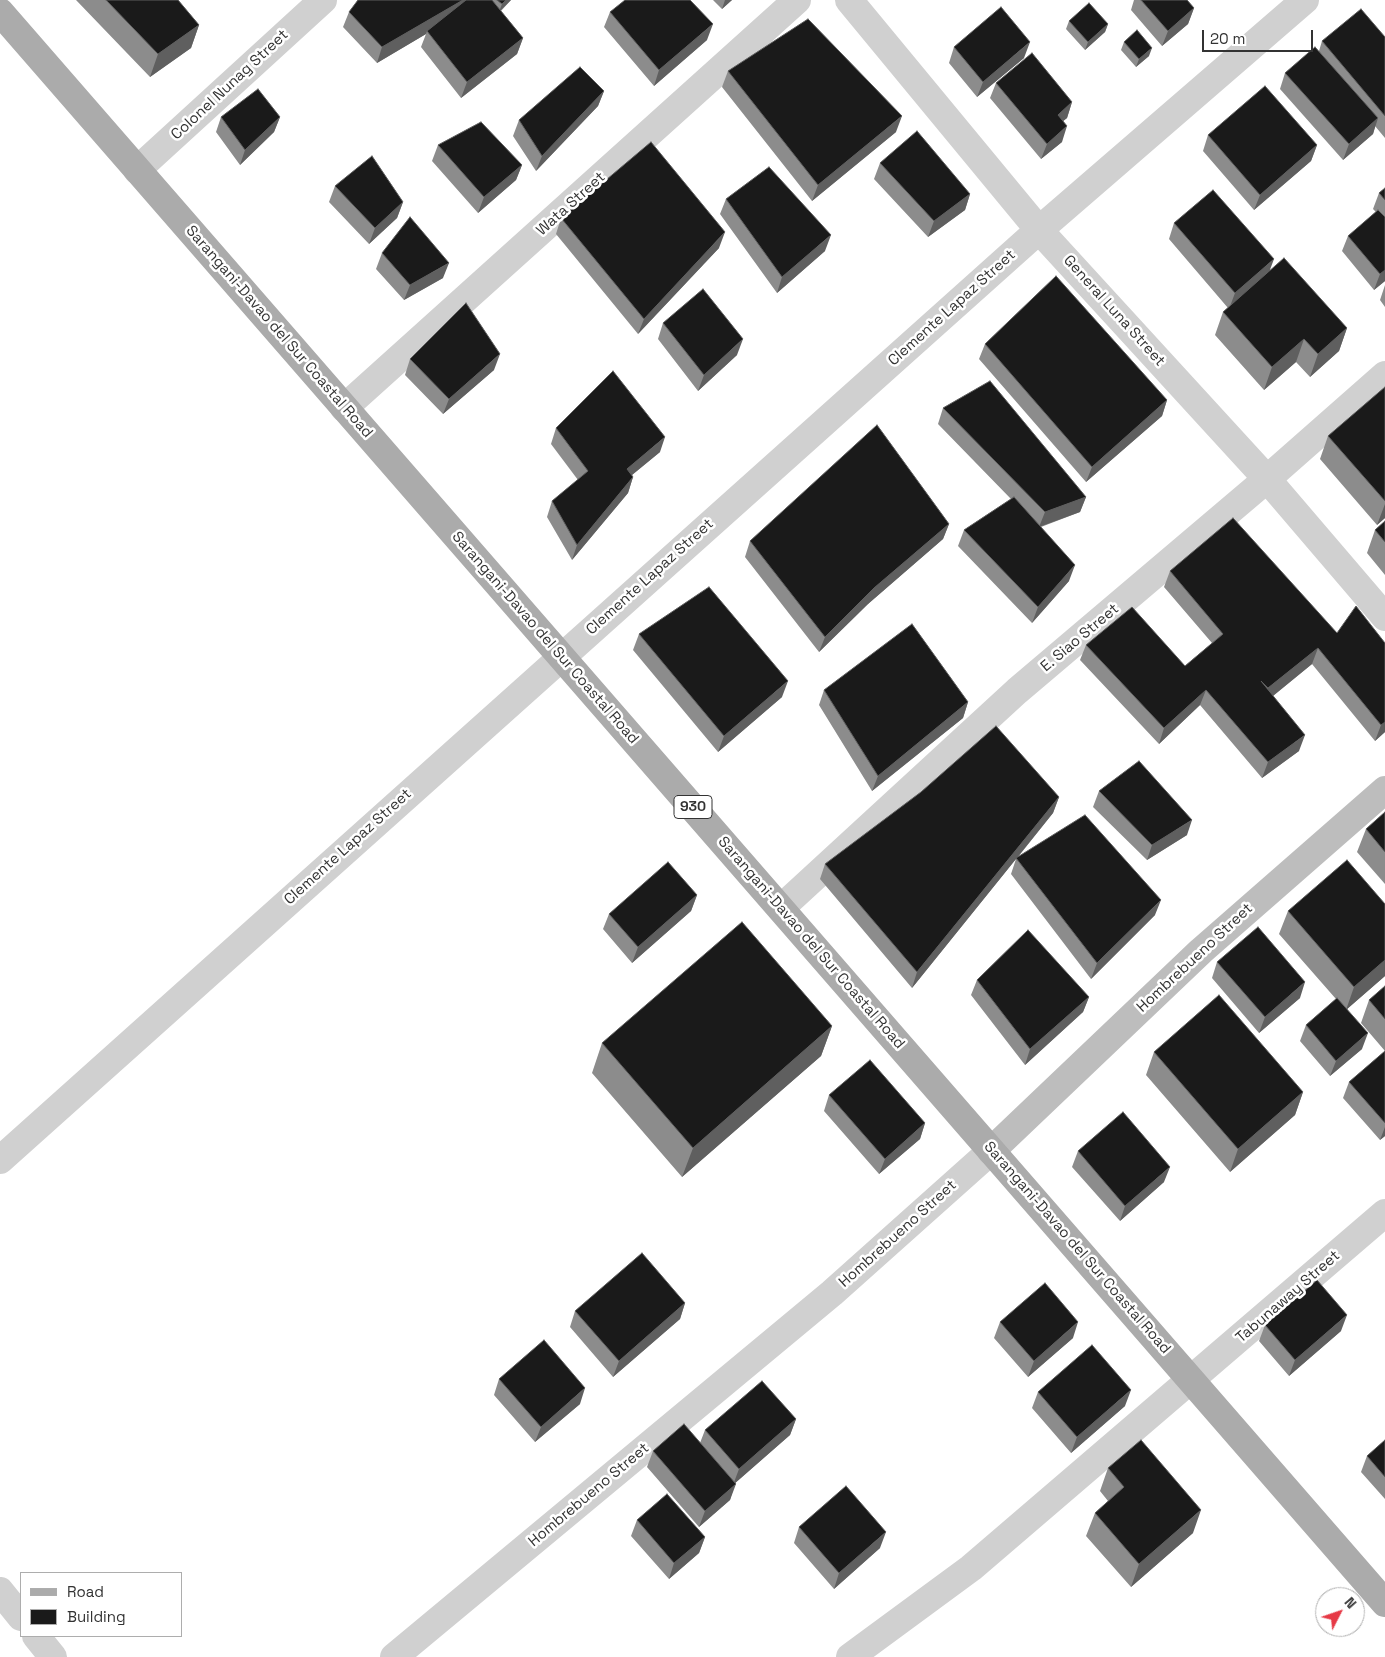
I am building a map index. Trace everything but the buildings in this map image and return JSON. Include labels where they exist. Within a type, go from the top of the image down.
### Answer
[{"type":"main road","name":"Sarangani-Davao del Sur Coastal Road","points":[[0,12],[1385,1602]]},
{"type":"street","name":"Colonel Nunag Street","points":[[138,170],[323,0]]},
{"type":"street","name":"Wata Street","points":[[344,408],[798,0]]},
{"type":"street","name":"General Luna Street","points":[[849,0],[1039,230],[1267,479],[1385,617]]},
{"type":"street","name":"Clemente Lapaz Street","points":[[0,1160],[1039,230],[1304,0]]},
{"type":"street","name":"E. Siao Street","points":[[781,908],[1017,691],[1267,479],[1385,375]]},
{"type":"street","name":"Hombrebueno Street","points":[[394,1657],[832,1293],[991,1151],[1201,951],[1385,790]]},
{"type":"street","name":"Tabunaway Street","points":[[850,1657],[971,1568],[1385,1214]]},
{"type":"street","points":[[0,1591],[20,1617]]},
{"type":"street","points":[[37,1637],[54,1657]]}]
